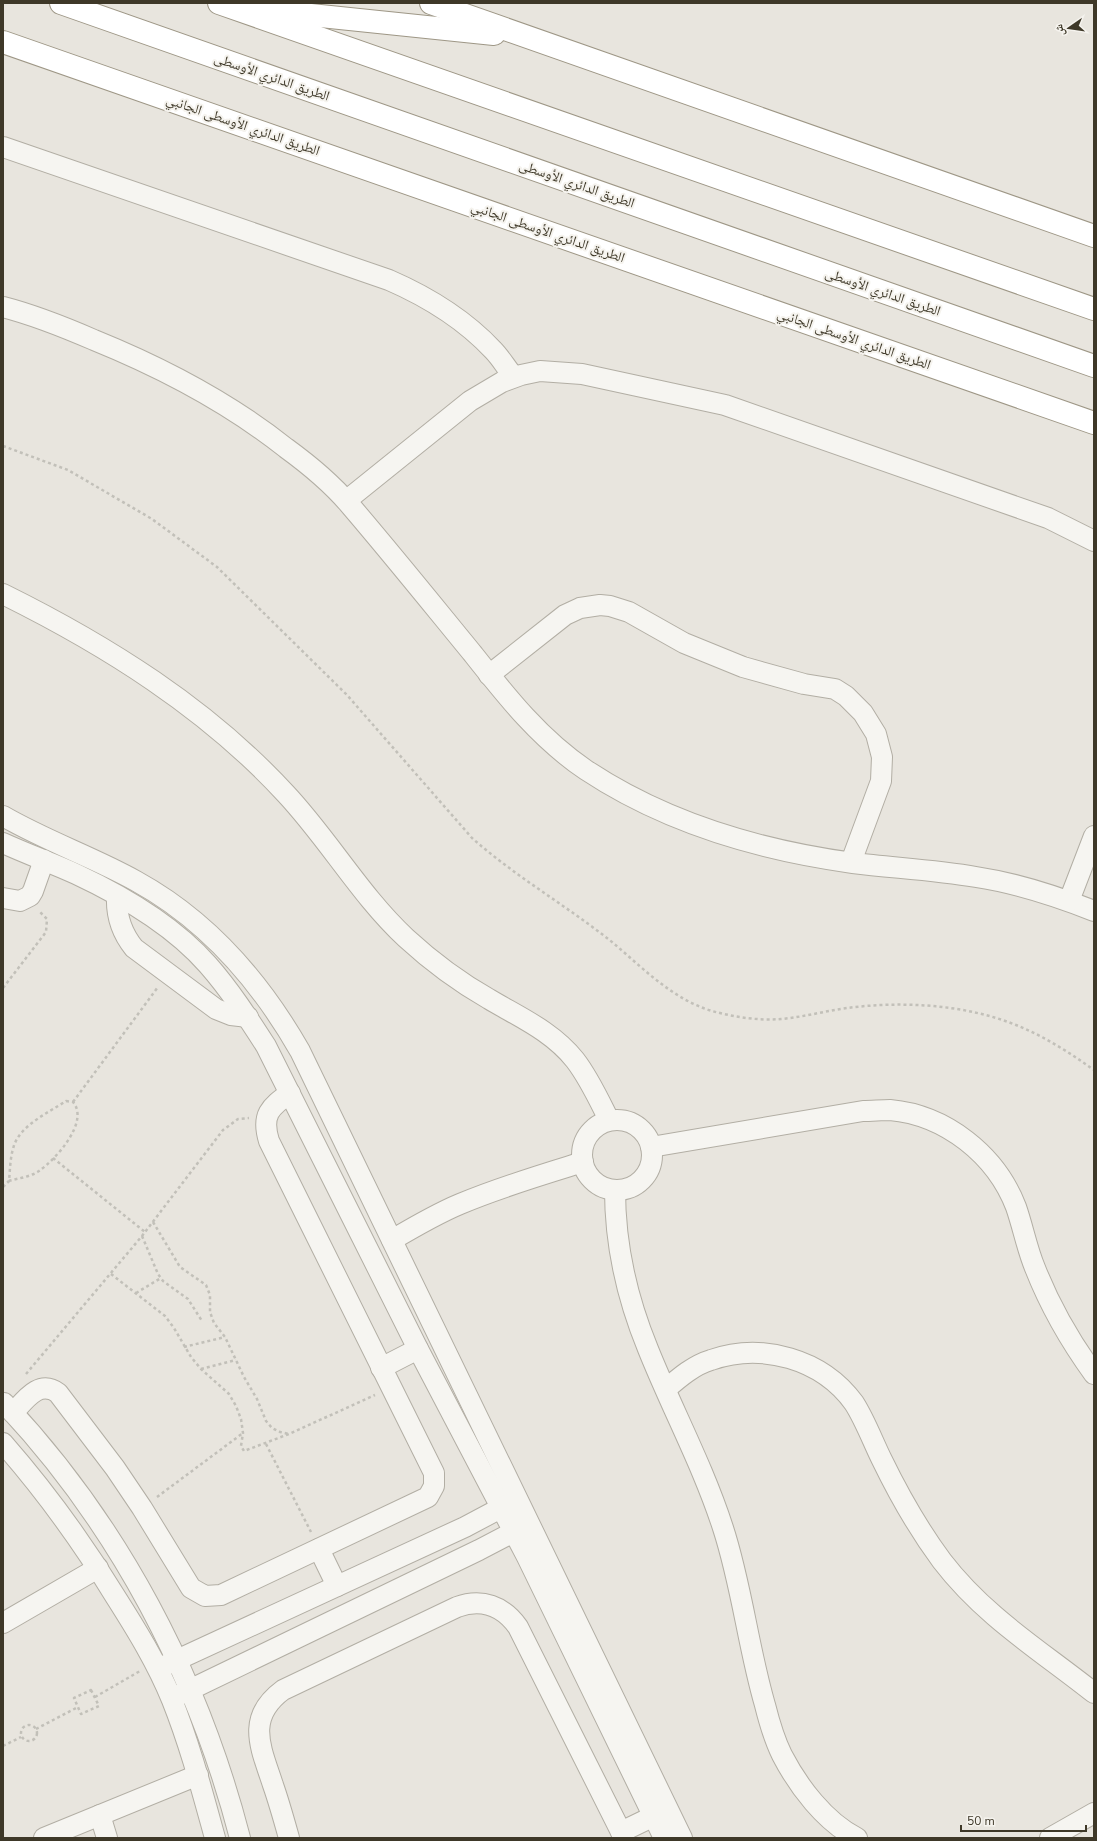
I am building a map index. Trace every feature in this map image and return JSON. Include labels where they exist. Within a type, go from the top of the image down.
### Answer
[{"type":"highway","name":"الطريق الدائري الأوسطى","points":[[61,3],[1094,366]]},
{"type":"highway","points":[[431,3],[1094,236]]},
{"type":"highway","points":[[223,4],[533,38]]},
{"type":"highway","points":[[223,4],[1094,309]]},
{"type":"highway","name":"الطريق الدائري الأوسطى الجانبي","points":[[3,42],[1094,423]]},
{"type":"street","points":[[3,148],[389,280],[419,294],[457,318],[494,351],[514,378]]},
{"type":"street","points":[[3,307],[59,325],[131,355],[199,390],[272,436],[306,463],[346,500],[523,716],[559,750],[598,777],[642,803],[675,818],[742,841],[851,862],[977,877],[1019,886],[1069,901],[1094,911]]},
{"type":"street","points":[[346,500],[485,390],[514,378],[540,371],[582,374],[725,405],[1048,518],[1094,541]]},
{"type":"street","points":[[3,594],[59,623],[104,649],[190,708],[231,740],[287,795],[312,824],[366,895],[407,938],[459,980],[487,998],[536,1025],[557,1041],[575,1059],[589,1080],[609,1120]]},
{"type":"street","points":[[490,675],[564,615],[580,608],[600,605],[610,606],[629,612],[684,643],[743,667],[796,682],[835,689],[855,704],[863,713],[876,734],[882,757],[881,781],[851,862]]},
{"type":"street","points":[[3,816],[136,881],[163,897],[188,915],[231,955],[269,1000],[300,1051],[472,1407],[509,1504],[682,1838]]},
{"type":"street","points":[[1069,901],[1094,836]]},
{"type":"street","points":[[3,843],[44,860],[117,896],[160,922],[207,963],[248,1017],[266,1046],[452,1416],[509,1504]]},
{"type":"street","points":[[3,898],[14,902],[25,900],[33,891],[44,860]]},
{"type":"street","points":[[117,896],[118,919],[127,939],[134,948],[216,1009],[231,1015],[248,1017]]},
{"type":"street","points":[[240,1838],[218,1762],[178,1660],[138,1585],[96,1519],[63,1473],[8,1408],[39,1389],[44,1388],[54,1390],[86,1429],[142,1508],[187,1582],[197,1593],[205,1596],[221,1595],[423,1501],[432,1492],[435,1479],[434,1473],[269,1141],[266,1122],[268,1113],[273,1105],[290,1093]]},
{"type":"street","points":[[651,1147],[863,1111],[891,1110],[918,1116],[944,1126],[972,1146],[988,1160],[1004,1182],[1016,1208],[1034,1267],[1048,1299],[1065,1330],[1094,1374]]},
{"type":"street","points":[[609,1120],[627,1121],[636,1125],[645,1134],[651,1147],[652,1156],[646,1174],[633,1186],[615,1190],[598,1184],[591,1178],[583,1162],[582,1153],[587,1136],[593,1129],[609,1120]]},
{"type":"street","points":[[392,1240],[425,1221],[473,1198],[530,1178],[583,1162]]},
{"type":"street","points":[[615,1190],[617,1237],[624,1275],[634,1312],[647,1348],[696,1455],[724,1530],[734,1568],[758,1682],[781,1754],[800,1786],[820,1808],[857,1838]]},
{"type":"street","points":[[381,1368],[418,1349]]},
{"type":"street","points":[[666,1389],[686,1372],[710,1360],[736,1353],[763,1352],[789,1357],[820,1372],[836,1384],[854,1404],[906,1506],[942,1560],[964,1588],[995,1617],[1094,1693]]},
{"type":"street","points":[[452,1416],[472,1407]]},
{"type":"street","points":[[3,1443],[47,1495],[98,1568],[132,1623],[156,1666],[171,1699],[198,1776],[215,1838]]},
{"type":"street","points":[[156,1666],[178,1660],[465,1527],[509,1504]]},
{"type":"street","points":[[171,1699],[521,1528]]},
{"type":"street","points":[[521,1528],[664,1838]]},
{"type":"street","points":[[319,1549],[337,1586]]},
{"type":"street","points":[[5,1617],[98,1568]]},
{"type":"street","points":[[289,1838],[279,1802],[260,1747],[258,1735],[260,1724],[267,1705],[283,1690],[457,1607],[475,1602],[486,1603],[504,1611],[518,1627],[622,1835],[654,1816]]},
{"type":"street","points":[[44,1838],[198,1776]]},
{"type":"street","points":[[1050,1838],[1094,1813]]},
{"type":"street","points":[[100,1815],[107,1838]]},
{"type":"path","points":[[3,446],[68,470],[152,519],[217,567],[347,695],[472,838],[496,859],[612,942],[661,984],[685,998],[712,1010],[749,1018],[780,1019],[846,1008],[901,1004],[958,1010],[990,1017],[1016,1025],[1068,1052],[1094,1070]]},
{"type":"path","points":[[3,988],[48,928],[47,919],[44,915],[25,900]]},
{"type":"path","points":[[73,1102],[168,974]]},
{"type":"path","points":[[9,1181],[13,1148],[23,1132],[31,1124],[66,1102],[73,1102]]},
{"type":"path","points":[[3,1187],[9,1181],[39,1171],[53,1158],[75,1130],[76,1109],[73,1102]]},
{"type":"path","points":[[24,1378],[142,1236],[226,1127],[238,1119],[248,1118],[266,1122]]},
{"type":"path","points":[[53,1158],[145,1232]]},
{"type":"path","points":[[153,1222],[180,1267],[206,1285],[210,1295],[212,1318],[225,1337],[257,1399],[266,1421],[276,1430],[289,1434]]},
{"type":"path","points":[[142,1236],[160,1278],[188,1299],[202,1321]]},
{"type":"path","points":[[111,1274],[165,1316],[174,1328],[184,1347],[201,1369],[229,1394],[241,1419],[241,1446],[244,1451],[266,1444],[289,1434],[391,1387]]},
{"type":"path","points":[[136,1293],[160,1278]]},
{"type":"path","points":[[184,1347],[225,1337]]},
{"type":"path","points":[[201,1369],[236,1360]]},
{"type":"path","points":[[142,1508],[242,1433]]},
{"type":"path","points":[[266,1444],[319,1549]]},
{"type":"path","points":[[95,1697],[156,1666]]},
{"type":"path","points":[[90,1690],[95,1697],[99,1706],[82,1714],[75,1697],[90,1690]]},
{"type":"path","points":[[36,1729],[78,1707]]},
{"type":"path","points":[[25,1725],[33,1726],[36,1729],[36,1738],[32,1741],[28,1742],[21,1737],[20,1732],[25,1725]]},
{"type":"path","points":[[3,1746],[21,1737]]}]
